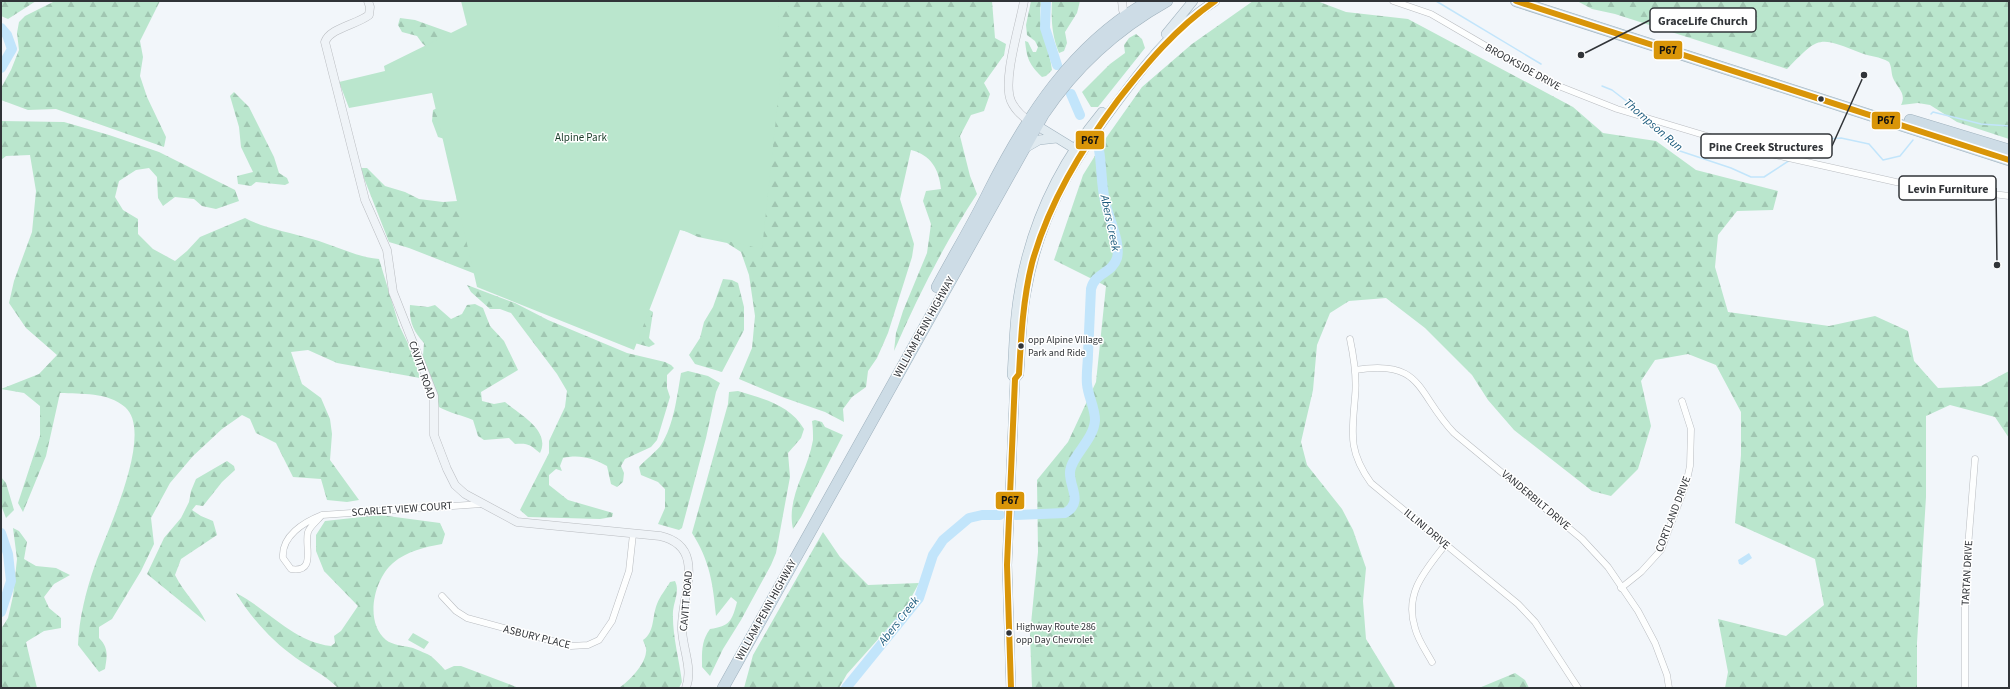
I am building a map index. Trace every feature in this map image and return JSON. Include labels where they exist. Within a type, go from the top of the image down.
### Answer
[{"type":"highway","name":"WILLIAM PENN HIGHWAY","points":[[1128,20],[1149,1]]},
{"type":"highway","name":"WILLIAM PENN HIGHWAY","points":[[714,688],[1032,123],[1050,88],[1075,59],[1104,32],[1167,1]]},
{"type":"highway","points":[[1516,1],[2009,160]]},
{"type":"highway","points":[[1539,1],[2009,150]]},
{"type":"highway","name":"WILLIAM PENN HIGHWAY","points":[[723,688],[1022,150],[1032,123]]},
{"type":"main road","points":[[1011,688],[1007,565],[1015,379],[1012,375],[1015,323],[1025,262],[1048,198],[1078,151],[1094,122],[1193,1]]},
{"type":"main road","points":[[1078,151],[1162,45],[1184,23],[1215,1]]},
{"type":"main road","points":[[1032,123],[1078,151]]},
{"type":"main road","points":[[1022,150],[1039,140],[1057,138]]},
{"type":"street","name":"CAVITT ROAD","points":[[368,1],[370,7],[369,15],[361,21],[327,36],[325,42],[365,200],[387,250],[393,292],[434,396],[434,435],[446,469],[455,485],[465,494],[509,519],[525,524],[563,526],[660,536],[673,539],[682,546],[687,557],[688,578],[682,629],[689,674],[686,688]]},
{"type":"street","points":[[1024,1],[1008,86],[1013,105],[1032,123]]},
{"type":"street","points":[[1122,1],[1128,20]]},
{"type":"street","name":"BROOKSIDE DRIVE","points":[[1394,1],[1430,14],[1546,81],[1617,109],[1756,151],[1913,186],[2009,196]]},
{"type":"street","name":"ILLINI DRIVE","points":[[1350,339],[1355,370],[1355,396],[1351,430],[1354,452],[1364,473],[1371,483],[1518,604],[1535,622],[1578,688]]},
{"type":"street","name":"VANDERBILT DRIVE","points":[[1355,370],[1374,367],[1394,368],[1409,375],[1420,386],[1444,423],[1454,433],[1582,539],[1608,567],[1638,611],[1655,643],[1667,675],[1669,688]]},
{"type":"street","name":"CORTLAND DRIVE","points":[[1621,588],[1641,572],[1661,550],[1686,484],[1690,466],[1691,429],[1682,401]]},
{"type":"street","name":"TARTAN DRIVE","points":[[1965,688],[1965,585],[1975,459]]},
{"type":"street","name":"SCARLET VIEW COURT","points":[[322,515],[309,530],[307,547],[309,559],[305,566],[296,570],[291,569],[283,558],[287,542],[295,530],[310,520],[322,515],[483,504]]},
{"type":"street","name":"ASBURY PLACE","points":[[442,596],[456,611],[467,618],[571,646],[588,645],[598,640],[612,621],[629,571],[633,534]]},
{"type":"street","points":[[1432,662],[1415,630],[1412,607],[1414,590],[1424,573],[1445,545]]},
{"type":"green space","points":[[1,1],[36,1],[8,19],[1,16]]},
{"type":"green space","points":[[55,1],[160,1],[140,41],[143,57],[140,76],[147,97],[166,137],[164,147],[56,109],[28,110],[1,100],[1,88],[11,70],[19,50],[17,33],[19,22],[25,16]]},
{"type":"green space","name":"Alpine Park","points":[[461,1],[778,1],[780,81],[762,249],[680,230],[634,350],[477,287],[432,93],[349,108],[339,82],[385,71],[384,66],[467,25]]},
{"type":"green space","points":[[508,1],[992,1],[995,38],[1006,44],[1004,55],[984,83],[990,94],[984,111],[971,115],[960,136],[970,176],[977,194],[953,232],[932,271],[912,310],[894,351],[896,333],[903,311],[927,253],[931,224],[923,201],[926,191],[941,189],[938,175],[933,164],[924,155],[911,150],[900,199],[914,244],[912,257],[888,333],[877,358],[868,371],[866,387],[852,397],[843,409],[844,422],[825,412],[782,397],[739,379],[752,348],[755,316],[749,275],[741,252],[727,243],[698,237],[665,222],[641,305],[653,312],[649,338],[655,344],[649,347],[631,342],[514,289],[409,248],[389,242],[360,168],[367,168],[385,186],[405,192],[419,199],[443,202],[457,201],[448,140],[438,137],[432,121],[433,110],[446,104],[434,54],[417,36],[402,32],[398,25],[400,18],[415,20],[457,35]]},
{"type":"green space","points":[[1031,1],[1041,1],[1040,11],[1042,29],[1051,61],[1052,70],[1046,76],[1042,77],[1029,61],[1025,41],[1028,42],[1033,52],[1036,52],[1038,47],[1035,41],[1027,35],[1026,25]]},
{"type":"green space","points":[[1052,1],[1080,1],[1077,13],[1065,32],[1067,43],[1064,51],[1059,53],[1052,28]]},
{"type":"green space","points":[[1253,1],[1317,1],[1346,12],[1408,19],[1573,107],[1603,133],[1656,141],[1696,170],[1778,191],[1773,210],[1737,211],[1718,235],[1715,267],[1728,312],[1829,326],[1875,316],[1908,331],[1914,361],[1938,388],[1981,386],[2009,371],[2009,438],[1995,417],[1950,405],[1926,416],[1926,497],[1917,643],[1917,688],[1725,688],[1728,672],[1718,619],[1786,636],[1824,605],[1815,559],[1735,523],[1741,455],[1741,412],[1716,365],[1688,354],[1655,360],[1641,381],[1651,426],[1638,469],[1611,496],[1592,491],[1514,430],[1488,400],[1472,375],[1425,328],[1386,298],[1349,301],[1330,313],[1317,345],[1313,390],[1301,442],[1307,465],[1342,509],[1353,530],[1366,568],[1363,601],[1366,639],[1396,688],[1032,688],[1030,634],[1038,552],[1037,480],[1068,442],[1096,382],[1106,286],[1054,260],[1083,175],[1106,138],[1142,87],[1192,44]]},
{"type":"green space","points":[[1577,1],[2009,1],[2009,139],[1957,122],[1930,105],[1918,103],[1901,105],[1903,97],[1893,78],[1889,62],[1836,44],[1820,42],[1813,45],[1787,69],[1615,14],[1592,9]]},
{"type":"green space","points":[[1136,34],[1142,39],[1145,48],[1098,107],[1091,107],[1082,92],[1110,64],[1125,53],[1124,45],[1129,38]]},
{"type":"green space","points":[[234,92],[249,107],[274,157],[279,173],[287,178],[289,183],[285,185],[256,182],[251,186],[238,184],[237,176],[253,172],[241,147],[239,127],[230,96]]},
{"type":"green space","points":[[1,121],[64,122],[109,135],[159,152],[235,190],[239,201],[216,209],[202,206],[194,199],[175,197],[163,206],[158,198],[157,177],[149,168],[136,170],[119,181],[115,197],[123,210],[138,219],[138,234],[153,249],[175,261],[200,237],[245,218],[261,225],[370,258],[379,259],[399,325],[412,352],[420,378],[337,363],[308,350],[291,352],[302,384],[321,398],[330,419],[332,434],[330,460],[359,500],[347,502],[327,500],[321,479],[293,477],[276,443],[256,433],[250,419],[242,415],[222,429],[193,456],[170,483],[151,518],[154,544],[141,571],[112,619],[99,627],[99,638],[106,649],[107,656],[105,669],[99,672],[78,645],[80,625],[86,594],[117,508],[132,460],[135,438],[133,420],[125,407],[111,399],[94,395],[60,393],[46,456],[23,512],[18,503],[40,436],[40,406],[24,393],[1,389],[39,374],[57,355],[26,328],[9,303],[14,281],[32,232],[36,191],[30,155],[6,156],[1,160]]},
{"type":"green space","points":[[723,279],[732,280],[738,283],[744,307],[744,330],[722,372],[695,364],[689,355],[700,338],[704,322],[713,307]]},
{"type":"green space","points":[[467,285],[515,303],[548,320],[627,353],[665,362],[674,368],[667,375],[667,388],[670,397],[657,440],[651,447],[625,459],[621,466],[624,473],[623,482],[617,487],[611,484],[607,466],[591,459],[575,456],[563,458],[560,466],[562,471],[556,469],[549,475],[549,485],[568,500],[613,513],[612,517],[600,519],[528,517],[520,510],[549,453],[549,441],[565,407],[567,391],[557,374],[511,313],[500,309],[490,309],[471,292]]},
{"type":"green space","points":[[475,304],[483,308],[490,326],[504,341],[518,370],[481,392],[482,401],[494,404],[505,402],[526,418],[538,430],[541,437],[542,445],[540,453],[529,445],[515,444],[509,438],[484,440],[478,436],[473,420],[439,407],[436,390],[423,356],[424,343],[414,330],[411,321],[410,305],[428,307],[435,305],[451,319],[462,314],[467,305]]},
{"type":"green space","points":[[688,371],[708,376],[720,383],[716,392],[706,438],[682,528],[679,530],[658,524],[665,508],[665,489],[658,482],[641,475],[639,467],[659,447],[665,437],[672,419],[681,373]]},
{"type":"green space","points":[[738,391],[776,404],[791,414],[804,429],[801,438],[788,453],[790,477],[776,553],[741,620],[723,649],[710,676],[702,667],[705,638],[710,629],[717,628],[729,622],[732,618],[737,602],[731,597],[716,616],[710,573],[703,553],[692,533],[728,404],[729,392]]},
{"type":"green space","points":[[815,420],[822,422],[825,427],[843,435],[801,517],[793,529],[792,506],[813,440],[812,421]]},
{"type":"green space","points":[[227,461],[234,466],[235,470],[222,482],[203,506],[196,505],[192,510],[213,521],[217,535],[181,559],[175,575],[206,622],[147,574],[164,538],[181,518],[189,502],[191,491],[196,479]]},
{"type":"green space","points":[[1,477],[6,483],[14,510],[6,518],[1,505]]},
{"type":"green space","points":[[380,515],[440,523],[445,534],[442,544],[423,548],[404,555],[386,570],[381,579],[374,601],[375,623],[379,632],[389,642],[413,648],[425,653],[436,660],[445,670],[454,666],[461,666],[519,688],[338,688],[328,679],[287,652],[255,620],[236,593],[304,638],[331,646],[335,643],[334,636],[341,631],[358,606],[324,571],[316,551],[316,535],[325,521]]},
{"type":"green space","points":[[13,528],[19,531],[27,542],[24,559],[36,566],[56,568],[70,575],[54,584],[44,597],[49,608],[61,618],[61,628],[44,631],[26,642],[37,688],[1,688],[1,629],[8,618],[13,596],[17,559]]},
{"type":"green space","points":[[823,532],[840,557],[868,585],[919,583],[905,609],[847,674],[839,688],[744,688],[753,655]]},
{"type":"green space","points":[[675,581],[677,592],[673,611],[673,620],[682,682],[679,688],[619,688],[632,677],[643,662],[646,647],[643,640],[650,633],[655,609],[661,595],[670,582]]},
{"type":"green space","points":[[413,633],[429,642],[424,649],[408,640]]},
{"type":"green space","points":[[1515,673],[1525,680],[1529,688],[1479,688]]},
{"type":"water","points":[[1749,553],[1752,558],[1742,565],[1739,564],[1738,560]]},
{"type":"waterway","name":"Abers Creek","points":[[1046,1],[1045,28],[1057,65]]},
{"type":"waterway","name":"Thompson Run","points":[[1436,1],[1541,64]]},
{"type":"waterway","points":[[1,28],[7,35],[12,49],[1,68]]},
{"type":"waterway","name":"Thompson Run","points":[[1602,86],[1612,90],[1642,113]]},
{"type":"waterway","name":"Abers Creek","points":[[1071,94],[1080,115]]},
{"type":"waterway","name":"Thompson Run","points":[[1931,114],[1933,112],[1981,124],[2009,126]]},
{"type":"waterway","name":"Thompson Run","points":[[1652,123],[1680,151],[1731,168],[1751,177],[1764,177],[1790,160]]},
{"type":"waterway","name":"Thompson Run","points":[[1793,157],[1803,146],[1814,140],[1841,138],[1869,144],[1883,160],[1900,156],[1913,140]]},
{"type":"waterway","name":"Abers Creek","points":[[1016,515],[1065,513],[1071,509],[1075,499],[1070,478],[1071,466],[1094,427],[1095,416],[1087,380],[1091,289],[1096,279],[1115,263],[1118,252],[1116,237],[1104,195],[1099,150]]},
{"type":"waterway","name":"Abers Creek","points":[[846,688],[919,598],[933,555],[943,540],[969,518],[982,515],[1000,515]]},
{"type":"waterway","points":[[1,533],[8,554],[11,581],[1,612]]},
{"type":"transit line","name":"P67","points":[[1011,688],[1007,565],[1015,379],[1019,374],[1024,304],[1032,263],[1047,219],[1057,198],[1079,157],[1104,119],[1129,86],[1175,34],[1215,1]]},
{"type":"transit line","name":"P67","points":[[1516,1],[2009,160]]},
{"type":"place","name":"GraceLife Church","points":[[1581,55]]},
{"type":"place","name":"Pine Creek Structures","points":[[1864,75]]},
{"type":"place","name":"Levin Furniture","points":[[1997,265]]},
{"type":"place","name":"opp Alpine VIllage Park and Ride","points":[[1021,346]]},
{"type":"place","name":"Highway Route 286 opp Day Chevrolet","points":[[1009,633]]}]
